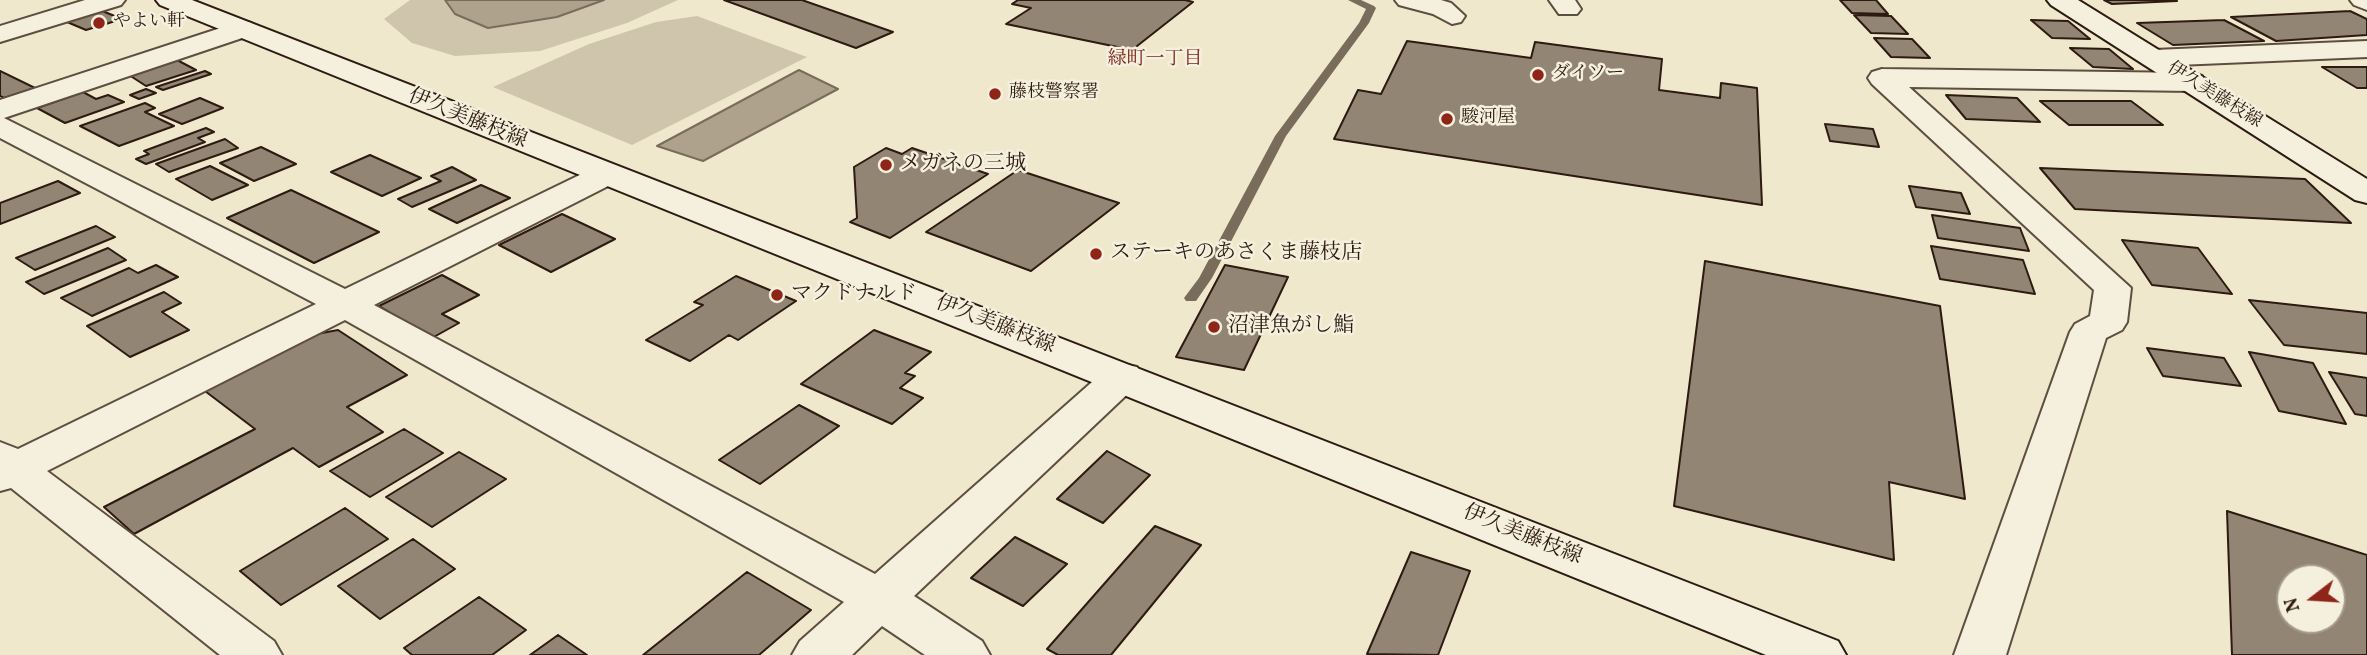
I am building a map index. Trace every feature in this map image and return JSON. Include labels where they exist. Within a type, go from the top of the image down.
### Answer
[{"type":"street","points":[[0,15],[48,0]]},
{"type":"street","points":[[0,34],[112,0]]},
{"type":"street","name":"伊久美藤枝線","points":[[169,0],[604,175],[1123,376],[1820,655]]},
{"type":"street","points":[[1408,0],[1442,8],[1452,16]]},
{"type":"street","name":"伊久美藤枝線","points":[[2060,0],[2367,193]]},
{"type":"street","points":[[0,110],[242,29]]},
{"type":"street","points":[[2154,58],[2367,49]]},
{"type":"street","points":[[1980,655],[2089,332],[2108,322],[2113,288],[1882,78],[2192,82]]},
{"type":"street","points":[[0,126],[345,304],[880,599],[964,655]]},
{"type":"street","points":[[256,655],[5,467],[345,304],[604,175]]},
{"type":"street","points":[[818,655],[1123,376]]},
{"type":"shaded area","points":[[410,0],[678,0],[627,23],[540,51],[455,56],[412,43],[384,19]]},
{"type":"shaded area","points":[[445,0],[604,0],[557,17],[488,28],[455,14]]},
{"type":"shaded area","points":[[697,16],[807,57],[632,145],[493,87],[589,44],[656,22]]},
{"type":"shaded area","points":[[799,70],[838,89],[703,161],[657,146]]},
{"type":"building","points":[[724,0],[802,0],[893,32],[856,48]]},
{"type":"building","points":[[1018,0],[1193,2],[1132,50],[1006,24],[1031,8],[1012,4]]},
{"type":"building","points":[[1840,0],[1876,0],[1888,14],[1852,13]]},
{"type":"building","points":[[2104,0],[2176,0],[2177,1],[2112,4]]},
{"type":"building","points":[[95,8],[122,19],[86,30],[60,19]]},
{"type":"building","points":[[2350,11],[2367,19],[2367,35],[2276,41],[2231,17]]},
{"type":"building","points":[[1854,15],[1891,16],[1908,34],[1871,33]]},
{"type":"building","points":[[2031,20],[2068,21],[2090,39],[2052,38]]},
{"type":"building","points":[[2224,20],[2264,41],[2173,45],[2137,23]]},
{"type":"building","points":[[1874,38],[1912,39],[1930,58],[1891,57]]},
{"type":"building","points":[[1407,41],[1531,58],[1535,42],[1662,59],[1659,90],[1720,98],[1721,83],[1757,88],[1762,205],[1334,139],[1358,90],[1381,94]]},
{"type":"building","points":[[2070,48],[2109,49],[2133,69],[2093,67]]},
{"type":"building","points":[[177,60],[196,70],[146,86],[129,75]]},
{"type":"building","points":[[2322,67],[2367,67],[2367,88],[2357,88]]},
{"type":"building","points":[[0,71],[35,88],[4,98],[0,96]]},
{"type":"building","points":[[205,71],[211,74],[163,90],[156,87]]},
{"type":"building","points":[[146,89],[156,93],[139,99],[130,95]]},
{"type":"building","points":[[83,92],[96,99],[108,95],[124,102],[65,123],[37,108]]},
{"type":"building","points":[[1946,95],[2017,98],[2040,122],[1966,119]]},
{"type":"building","points":[[200,98],[223,108],[182,124],[159,114]]},
{"type":"building","points":[[2040,101],[2131,101],[2163,125],[2069,125]]},
{"type":"building","points":[[145,103],[155,108],[145,112],[174,126],[119,146],[80,126]]},
{"type":"building","points":[[1825,124],[1873,129],[1879,147],[1830,141]]},
{"type":"building","points":[[206,128],[214,132],[198,138],[205,142],[146,164],[136,159],[149,154],[144,151]]},
{"type":"building","points":[[225,139],[238,148],[169,172],[156,164]]},
{"type":"building","points":[[261,147],[296,164],[254,181],[220,163]]},
{"type":"building","points":[[886,148],[902,154],[912,148],[988,174],[890,238],[850,222],[857,218],[854,167]]},
{"type":"building","points":[[370,155],[421,178],[382,196],[331,172]]},
{"type":"building","points":[[210,166],[248,185],[212,200],[176,179]]},
{"type":"building","points":[[452,167],[476,180],[412,207],[398,199],[441,181],[431,176]]},
{"type":"building","points":[[2040,168],[2305,179],[2351,223],[2075,209]]},
{"type":"building","points":[[1018,170],[1119,203],[1031,271],[926,232]]},
{"type":"building","points":[[58,181],[80,193],[0,224],[0,203]]},
{"type":"building","points":[[481,185],[510,198],[457,223],[429,209]]},
{"type":"building","points":[[1909,186],[1961,193],[1970,214],[1916,207]]},
{"type":"building","points":[[291,190],[379,232],[314,263],[227,218]]},
{"type":"building","points":[[562,214],[615,239],[551,272],[499,245]]},
{"type":"building","points":[[1932,215],[2020,228],[2029,251],[1938,238]]},
{"type":"building","points":[[96,226],[115,237],[35,270],[16,258]]},
{"type":"building","points":[[2122,240],[2198,248],[2232,294],[2152,285]]},
{"type":"building","points":[[1931,246],[2023,260],[2035,294],[1940,279]]},
{"type":"building","points":[[108,248],[126,260],[44,294],[26,282]]},
{"type":"building","points":[[1705,261],[1940,306],[1965,499],[1889,482],[1894,560],[1674,506]]},
{"type":"building","points":[[156,265],[178,277],[92,316],[61,298],[129,268],[138,273]]},
{"type":"building","points":[[1225,265],[1288,277],[1244,370],[1176,357]]},
{"type":"building","points":[[442,275],[479,295],[442,314],[459,323],[432,338],[379,306]]},
{"type":"building","points":[[736,276],[796,301],[738,340],[729,335],[690,361],[646,340],[703,305],[694,302]]},
{"type":"building","points":[[164,292],[181,303],[162,312],[189,330],[130,357],[87,326]]},
{"type":"building","points":[[2249,300],[2367,313],[2367,354],[2284,345]]},
{"type":"building","points":[[338,330],[407,375],[347,407],[383,432],[319,467],[293,448],[134,534],[104,507],[255,429],[201,388],[311,335]]},
{"type":"building","points":[[874,330],[931,352],[905,373],[915,376],[900,388],[923,398],[892,424],[801,384]]},
{"type":"building","points":[[2147,348],[2224,358],[2241,386],[2163,376]]},
{"type":"building","points":[[2249,352],[2313,363],[2346,424],[2279,411]]},
{"type":"building","points":[[2329,372],[2367,378],[2367,416],[2355,414]]},
{"type":"building","points":[[799,405],[839,426],[760,484],[719,460]]},
{"type":"building","points":[[404,429],[443,453],[370,497],[330,471]]},
{"type":"building","points":[[1107,451],[1150,475],[1103,523],[1057,499]]},
{"type":"building","points":[[459,452],[506,479],[432,527],[386,497]]},
{"type":"building","points":[[345,508],[388,539],[281,605],[240,571]]},
{"type":"building","points":[[2227,511],[2367,555],[2367,655],[2232,655]]},
{"type":"building","points":[[1155,526],[1201,545],[1111,655],[1058,655],[1047,649]]},
{"type":"building","points":[[1015,537],[1067,564],[1023,606],[971,578]]},
{"type":"building","points":[[413,539],[455,569],[380,619],[338,586]]},
{"type":"building","points":[[1411,552],[1470,571],[1438,655],[1367,654]]},
{"type":"building","points":[[747,572],[811,610],[759,655],[643,655]]},
{"type":"building","points":[[479,597],[526,630],[492,655],[412,655],[404,648]]},
{"type":"building","points":[[558,635],[587,655],[530,655]]},
{"type":"waterway","points":[[1191,298],[1205,278],[1281,136],[1364,23],[1371,8],[1353,0]]},
{"type":"place","name":"やよい軒","points":[[99,23]]},
{"type":"place","name":"ダイソー","points":[[1538,75]]},
{"type":"place","name":"藤枝警察署","points":[[995,94]]},
{"type":"place","name":"駿河屋","points":[[1447,119]]},
{"type":"place","name":"メガネの三城","points":[[886,165]]},
{"type":"place","name":"ステーキのあさくま藤枝店","points":[[1096,254]]},
{"type":"place","name":"マクドナルド","points":[[777,295]]},
{"type":"place","name":"沼津魚がし鮨","points":[[1214,327]]},
{"type":"district","name":"緑町一丁目","points":[[1155,61]]}]
